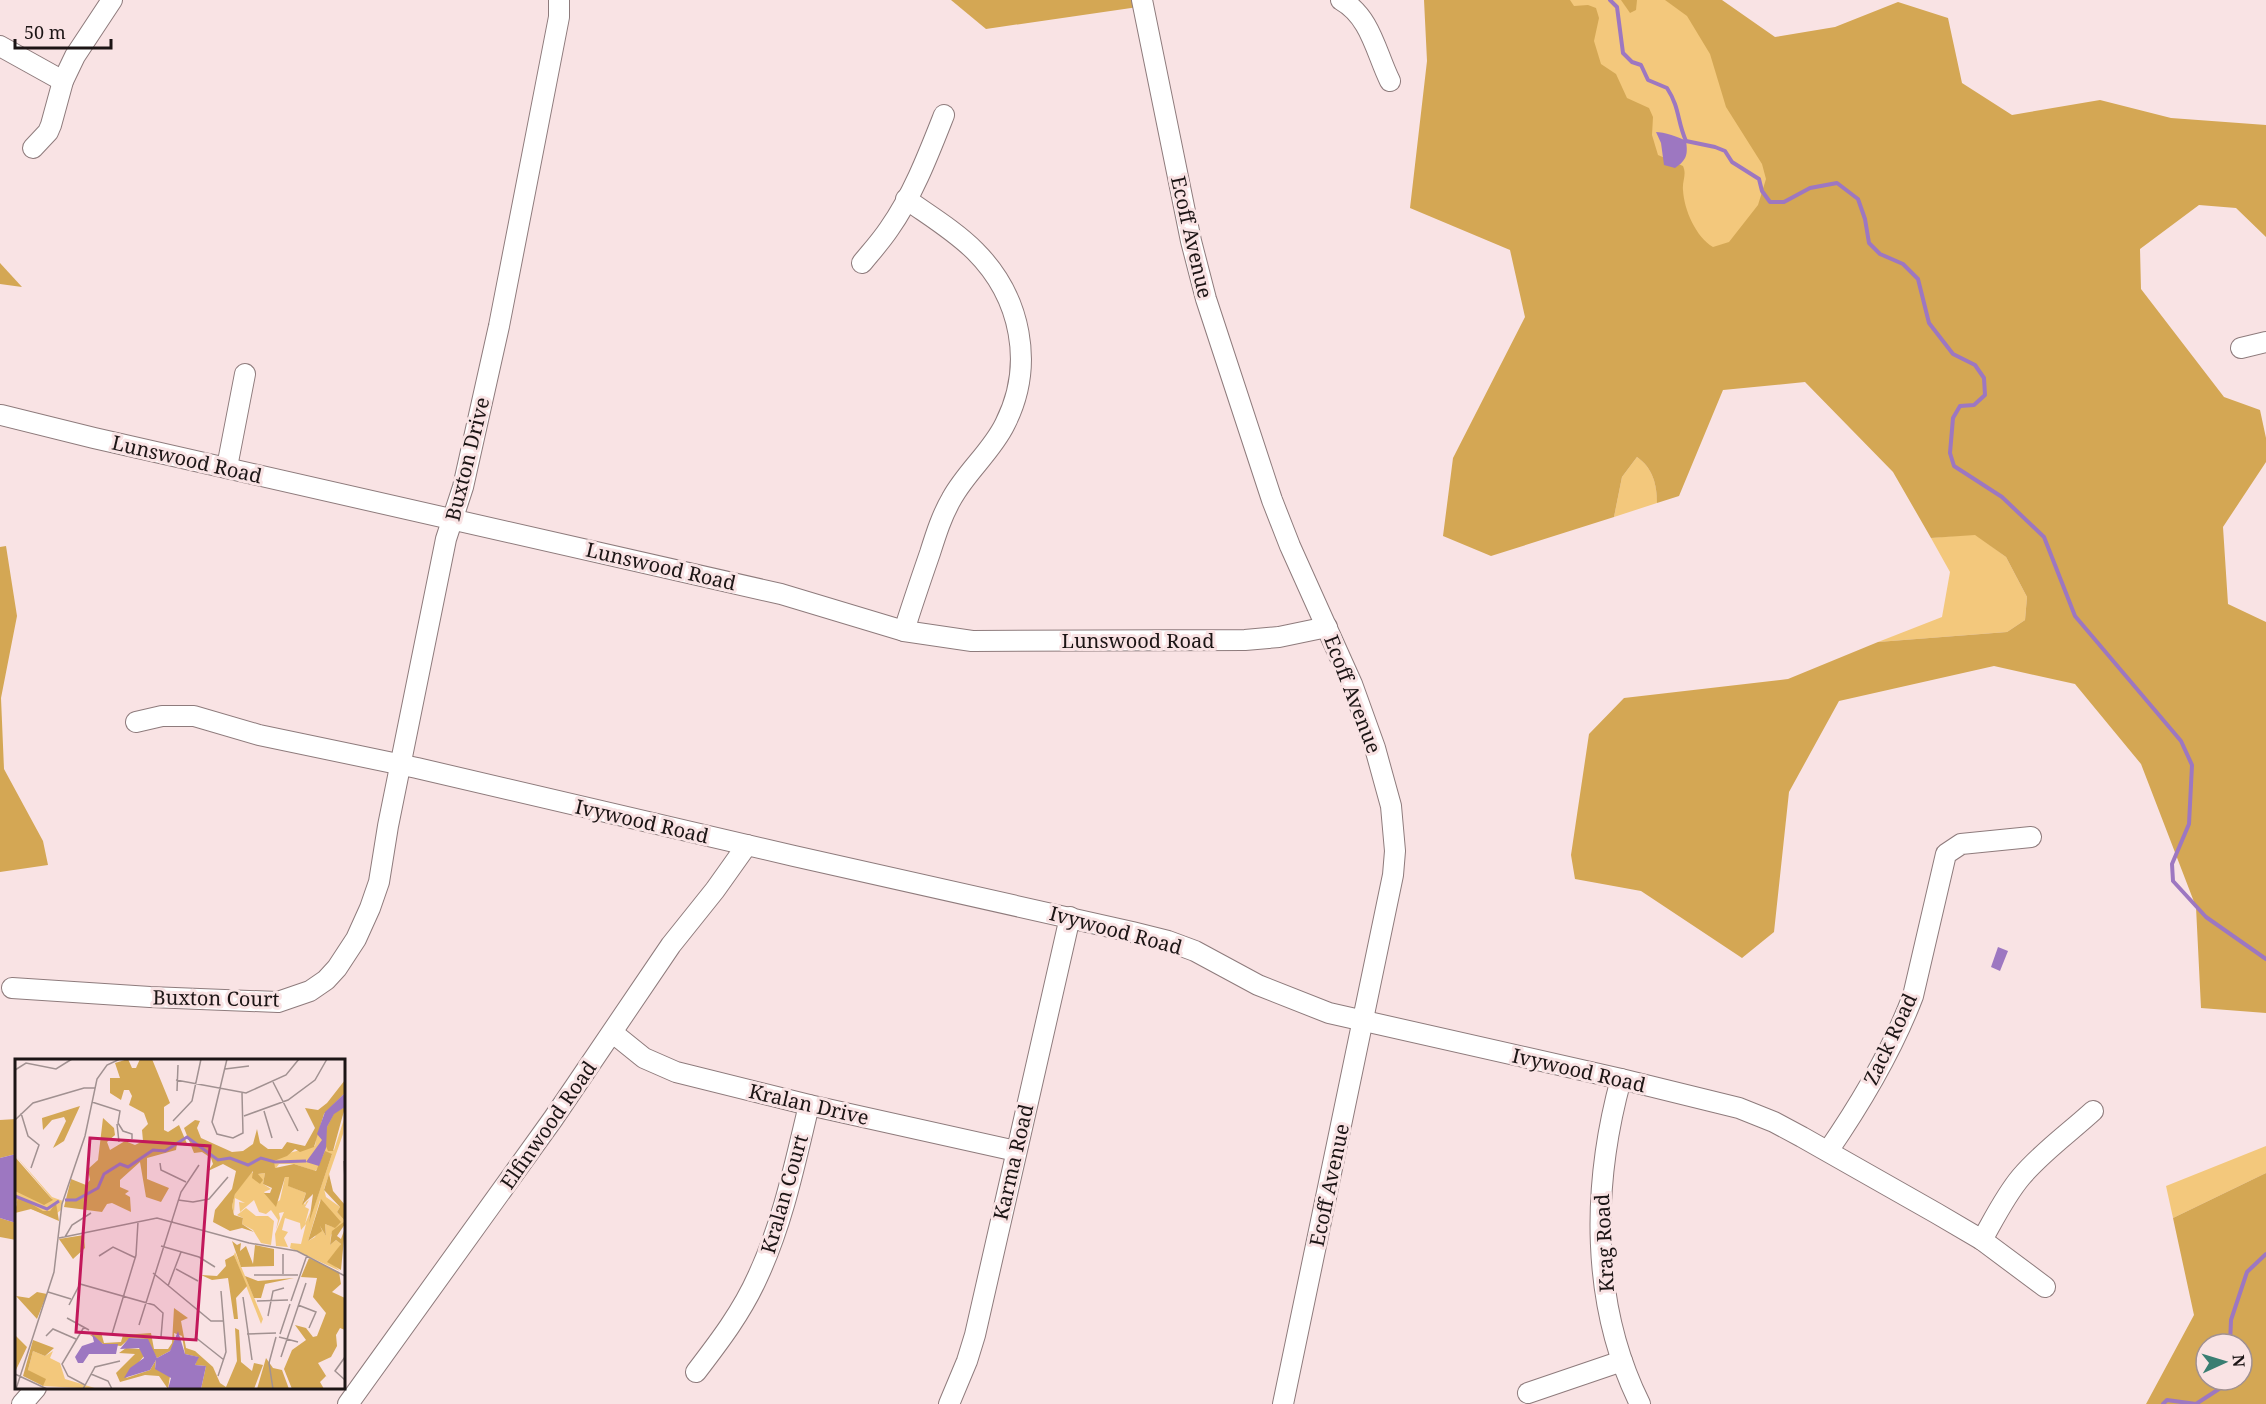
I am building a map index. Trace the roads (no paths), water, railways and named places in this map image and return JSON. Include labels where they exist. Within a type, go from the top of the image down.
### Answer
[{"type":"street","points":[[33,147],[48,132],[63,81],[83,41],[112,0]]},
{"type":"street","name":"Buxton Drive","points":[[401,764],[446,539],[476,436],[559,17],[559,0]]},
{"type":"street","name":"Ecoff Avenue","points":[[1142,0],[1191,241],[1206,299],[1272,500],[1354,690],[1375,748],[1391,806],[1395,831],[1393,875],[1283,1404]]},
{"type":"street","points":[[1341,0],[1358,13],[1366,25],[1379,60],[1390,81]]},
{"type":"street","points":[[0,46],[63,81]]},
{"type":"street","points":[[862,263],[889,229],[906,199],[927,157],[944,114]]},
{"type":"street","points":[[904,631],[943,515],[961,483],[996,440],[1005,424],[1019,384],[1021,362],[1021,341],[1014,311],[992,270],[958,235],[906,199]]},
{"type":"street","points":[[2241,348],[2266,342]]},
{"type":"street","points":[[226,467],[245,374]]},
{"type":"street","name":"Lunswood Road","points":[[1,415],[781,594],[904,631],[972,641],[1234,640],[1279,637],[1327,627]]},
{"type":"street","name":"Ivywood Road","points":[[136,722],[162,716],[194,716],[259,735],[401,764],[747,845],[1070,917],[1168,941],[1195,951],[1258,985],[1293,1000],[1363,1021],[1622,1079],[1739,1108],[1774,1122],[1828,1151],[1982,1240],[2045,1287]]},
{"type":"street","name":"Buxton Court","points":[[12,988],[261,1003],[294,998],[310,991],[327,980],[337,968],[356,939],[370,908],[379,882],[401,764]]},
{"type":"street","name":"Zack Road","points":[[1828,1151],[1875,1075],[1905,1017],[1913,996],[1946,854],[1960,844],[2031,837]]},
{"type":"street","name":"Elfinwood Road","points":[[348,1404],[613,1033],[671,945],[716,890],[747,845]]},
{"type":"street","name":"Karma Road","points":[[949,1404],[975,1335],[1070,917]]},
{"type":"street","name":"Kralan Drive","points":[[613,1033],[644,1058],[676,1072],[809,1105],[1016,1151]]},
{"type":"street","name":"Krag Road","points":[[1622,1079],[1604,1152],[1599,1220],[1606,1294],[1622,1360],[1640,1404]]},
{"type":"street","name":"Kralan Court","points":[[696,1372],[741,1309],[767,1257],[783,1212],[809,1105]]},
{"type":"street","points":[[1982,1240],[2020,1177],[2038,1158],[2093,1111]]},
{"type":"street","points":[[1528,1393],[1622,1360]]},
{"type":"street","points":[[22,1404],[35,1389]]},
{"type":"waterway","points":[[1610,0],[1617,7],[1623,53],[1632,62],[1641,65],[1648,80],[1667,88],[1674,102],[1686,141],[1725,151],[1732,162],[1759,179],[1762,191],[1770,202],[1784,202],[1810,188],[1837,183],[1858,199],[1865,219],[1869,243],[1880,254],[1903,264],[1918,279],[1929,323],[1953,354],[1975,365],[1984,378],[1985,395],[1974,405],[1960,406],[1953,418],[1950,453],[1954,466],[2002,497],[2044,537],[2075,616],[2181,741],[2192,765],[2189,824],[2172,864],[2173,881],[2206,917],[2266,959]]},
{"type":"waterway","points":[[2230,1332],[2231,1320],[2247,1272],[2266,1254]]},
{"type":"waterway","points":[[2163,1404],[2167,1400],[2196,1404],[2214,1392]]}]
